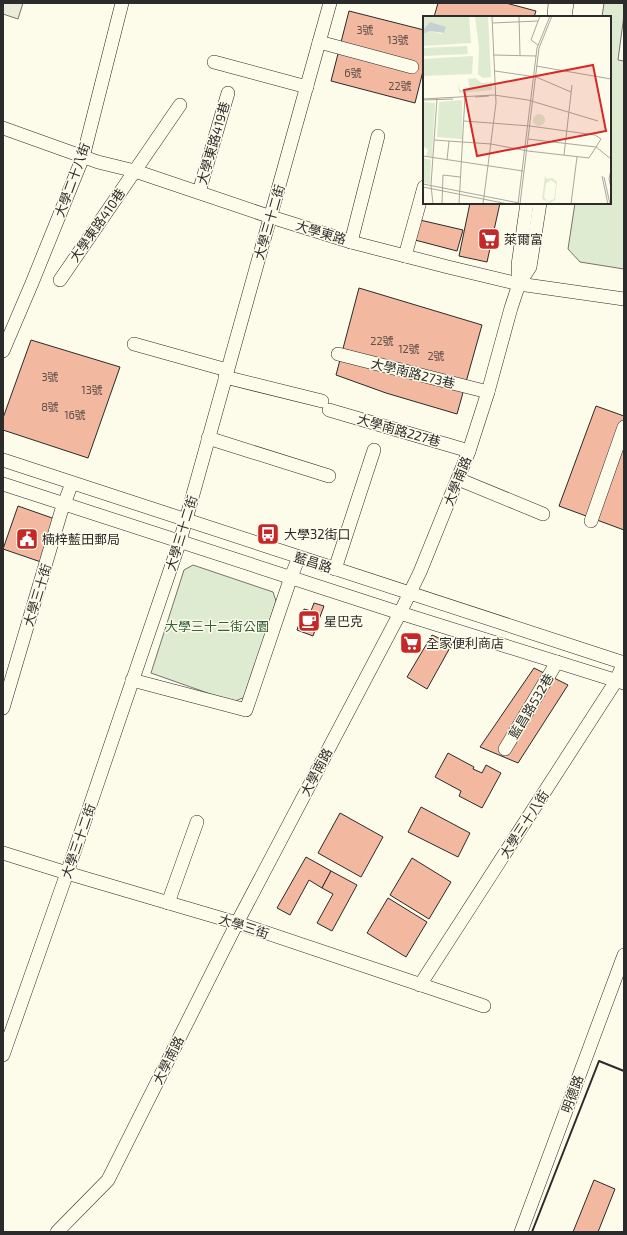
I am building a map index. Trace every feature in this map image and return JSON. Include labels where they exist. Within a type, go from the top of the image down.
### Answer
[{"type":"street","name":"大學二十八街","points":[[3,351],[83,157],[122,3]]},
{"type":"street","name":"大學三十二街","points":[[3,1055],[67,873],[180,541],[330,3]]},
{"type":"street","points":[[554,16],[555,3]]},
{"type":"street","points":[[565,16],[567,3]]},
{"type":"street","points":[[319,42],[412,67]]},
{"type":"street","points":[[214,62],[307,87]]},
{"type":"street","name":"大學東路419巷","points":[[199,192],[228,93]]},
{"type":"street","name":"大學東路410巷","points":[[60,280],[180,105]]},
{"type":"street","name":"大學東路","points":[[3,128],[98,162],[135,171],[271,217],[351,242],[519,284],[624,299]]},
{"type":"street","points":[[351,242],[378,136]]},
{"type":"street","points":[[405,256],[423,190]]},
{"type":"street","name":"大學南路","points":[[519,284],[518,265],[527,204]]},
{"type":"street","name":"大學南路","points":[[57,1232],[108,1180],[237,923],[400,613],[420,572],[469,451],[488,392],[507,321],[519,284],[530,267],[540,204]]},
{"type":"street","points":[[3,327],[32,283]]},
{"type":"street","name":"大學南路227巷","points":[[134,344],[469,451]]},
{"type":"street","name":"大學南路273巷","points":[[338,354],[488,392]]},
{"type":"street","points":[[591,522],[618,464],[624,427]]},
{"type":"street","points":[[208,438],[329,476]]},
{"type":"street","points":[[335,569],[374,450]]},
{"type":"street","name":"藍昌路","points":[[3,460],[409,594],[624,663]]},
{"type":"street","points":[[458,479],[543,514]]},
{"type":"street","name":"大學三十街","points":[[3,708],[64,504],[72,483]]},
{"type":"street","name":"藍昌路","points":[[3,484],[400,613],[620,682]]},
{"type":"street","points":[[132,680],[246,710],[299,557]]},
{"type":"street","name":"藍昌路532巷","points":[[505,749],[557,662]]},
{"type":"street","name":"大學三十八街","points":[[420,985],[620,682],[624,663]]},
{"type":"street","points":[[168,903],[197,822]]},
{"type":"street","name":"大學三街","points":[[3,853],[237,923],[484,1006]]},
{"type":"street","name":"明德路","points":[[521,1232],[624,955]]},
{"type":"green space","points":[[604,3],[624,3],[624,15],[618,60],[624,61],[624,269],[580,262],[568,249],[575,204],[611,204],[611,16],[602,16]]},
{"type":"green space","name":"大學三十二街公園","points":[[193,565],[273,592],[276,601],[245,697],[233,702],[151,673],[184,570]]},
{"type":"shaded area","points":[[3,3],[23,3],[18,19],[3,14]]},
{"type":"building","points":[[438,3],[506,3],[536,11],[534,16],[434,16]]},
{"type":"building","points":[[349,11],[423,30],[423,71],[415,103],[331,81]]},
{"type":"building","points":[[470,204],[500,204],[487,262],[459,256]]},
{"type":"building","points":[[420,220],[463,230],[457,251],[415,240]]},
{"type":"building","points":[[359,288],[482,325],[457,414],[386,393],[336,375]]},
{"type":"building","points":[[31,340],[120,367],[88,458],[3,430],[3,418]]},
{"type":"building","points":[[596,406],[624,416],[624,530],[559,506]]},
{"type":"building","name":"楠梓藍田郵局","points":[[18,506],[55,519],[41,562],[3,549]]},
{"type":"building","name":"星巴克","points":[[314,603],[324,606],[313,636],[297,630],[304,609],[311,611]]},
{"type":"building","points":[[432,635],[452,644],[427,689],[407,677]]},
{"type":"building","points":[[534,668],[568,685],[518,763],[480,747]]},
{"type":"building","points":[[448,753],[482,773],[486,765],[501,773],[482,808],[459,796],[461,791],[435,777]]},
{"type":"building","points":[[421,807],[470,833],[458,857],[408,832]]},
{"type":"building","points":[[340,813],[383,837],[361,877],[318,853]]},
{"type":"building","points":[[306,857],[331,871],[322,888],[309,880],[290,915],[277,908]]},
{"type":"building","points":[[412,858],[451,882],[429,919],[390,895]]},
{"type":"building","points":[[331,871],[357,885],[332,931],[317,923],[333,894],[322,888]]},
{"type":"building","points":[[388,898],[427,922],[406,957],[367,933]]},
{"type":"building","points":[[594,1180],[615,1189],[598,1232],[573,1232]]},
{"type":"wall","points":[[532,1232],[599,1061],[624,1071]]},
{"type":"place","name":"萊爾富","points":[[489,239]]},
{"type":"place","name":"大學32街口","points":[[268,534]]},
{"type":"place","name":"楠梓藍田郵局","points":[[27,539]]},
{"type":"place","name":"星巴克","points":[[309,621]]},
{"type":"place","name":"全家便利商店","points":[[411,643]]}]
